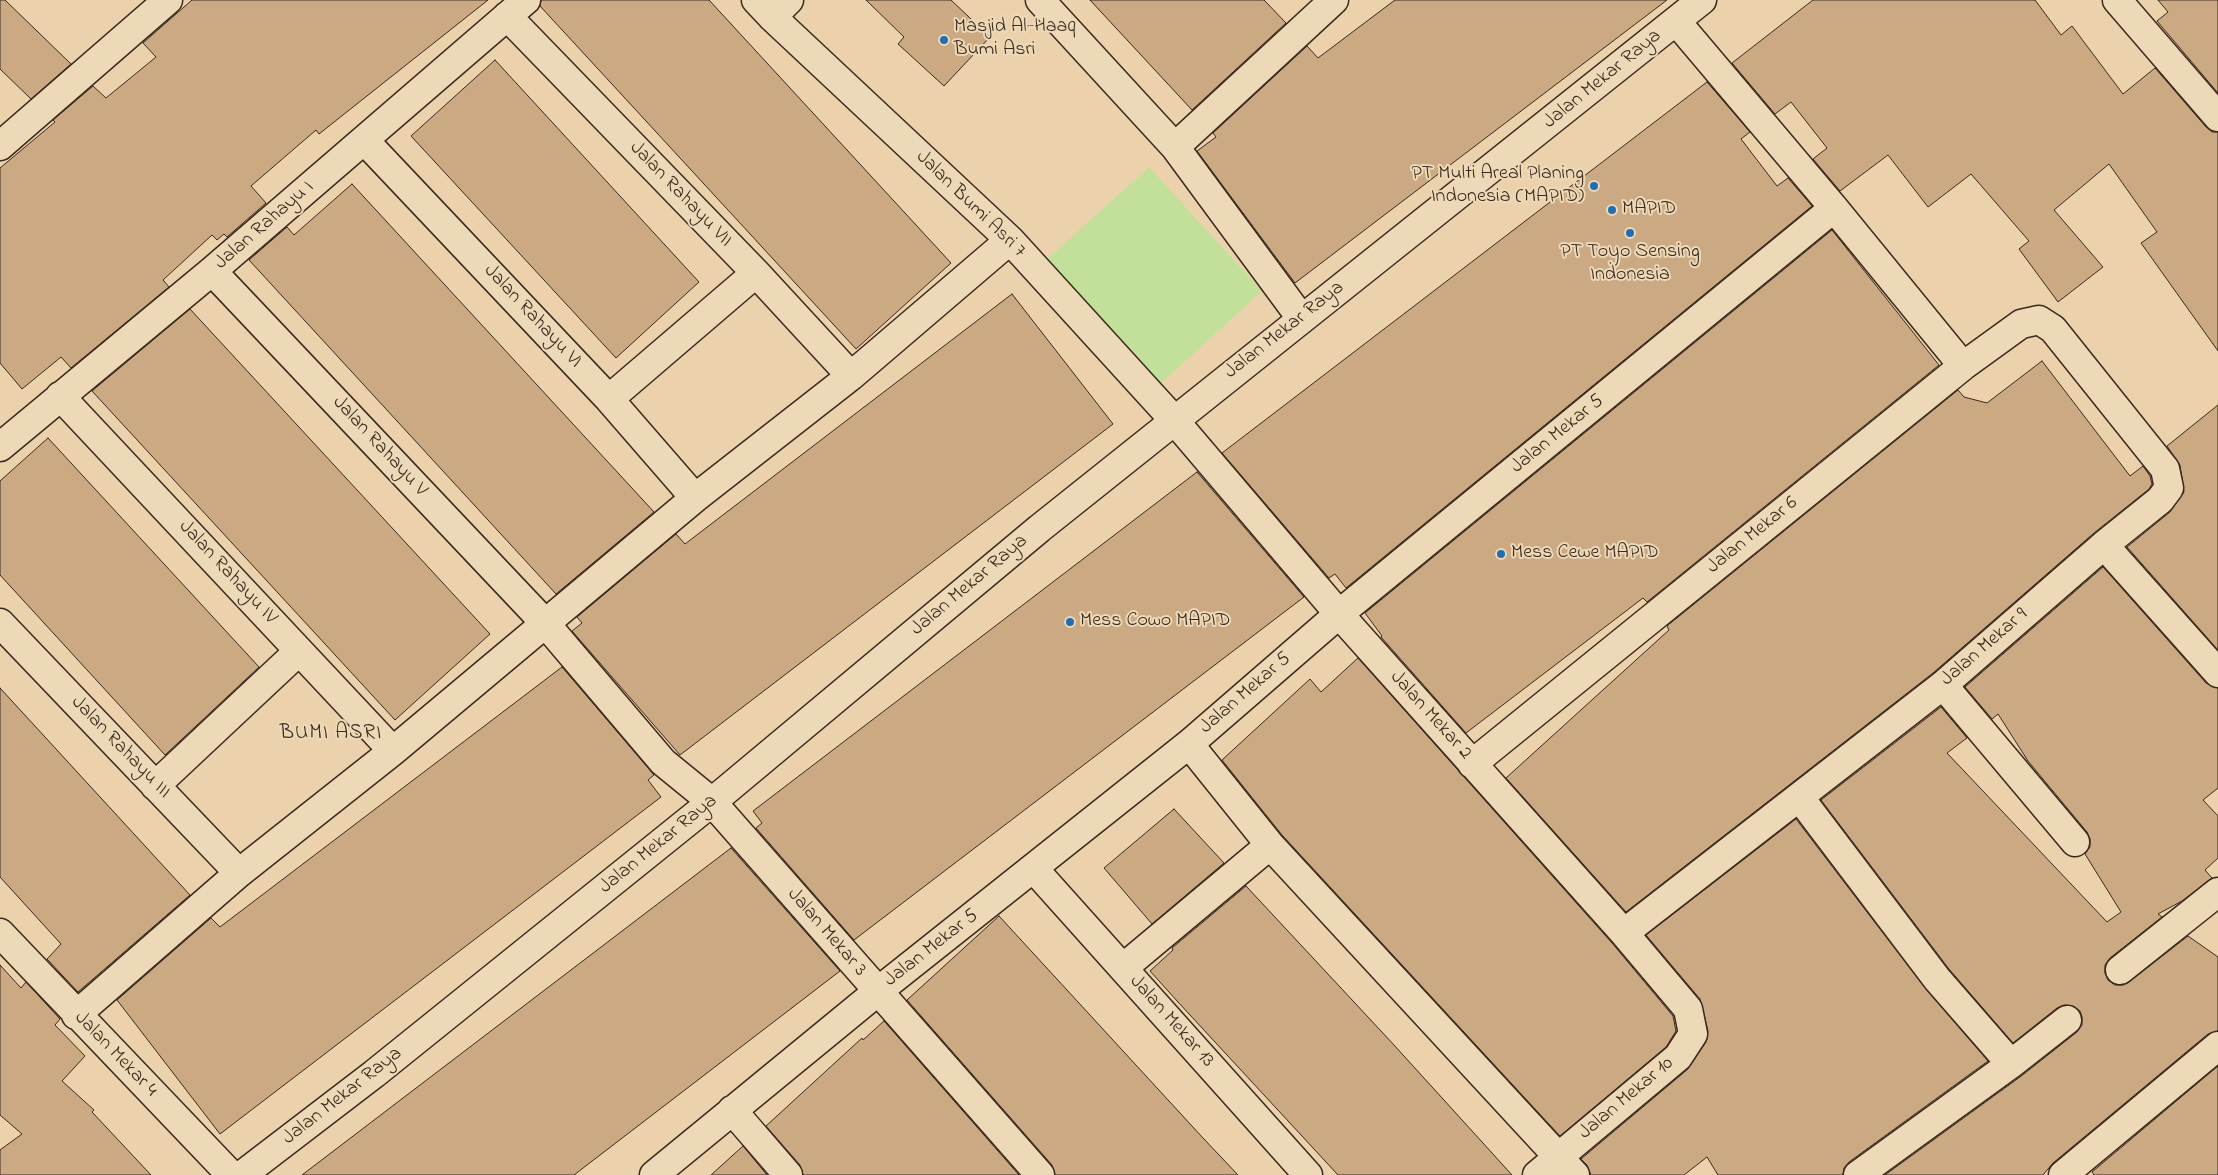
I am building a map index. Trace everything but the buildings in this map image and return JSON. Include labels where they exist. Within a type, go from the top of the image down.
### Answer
[{"type":"street","points":[[0,146],[168,0]]},
{"type":"street","points":[[1040,0],[1175,147],[1301,318]]},
{"type":"street","points":[[1175,147],[1334,0]]},
{"type":"street","name":"Jalan Mekar Raya","points":[[242,1175],[374,1074],[712,802],[1040,528],[1702,0]]},
{"type":"street","points":[[2117,0],[2218,117]]},
{"type":"street","name":"Jalan Bumi Asri 7","points":[[773,6],[1010,240],[1174,420]]},
{"type":"street","name":"Jalan Rahayu I","points":[[0,447],[212,271],[517,8]]},
{"type":"street","name":"Jalan Rahayu VII","points":[[517,8],[851,376]]},
{"type":"street","points":[[1676,21],[1834,208],[1963,366]]},
{"type":"street","name":"Jalan Rahayu VI","points":[[364,140],[609,399],[695,498]]},
{"type":"street","name":"Jalan Mekar 5","points":[[654,1175],[877,992],[1034,870],[1189,744],[1339,614],[1834,208]]},
{"type":"street","points":[[76,1015],[239,873],[393,751],[695,498],[851,376],[1010,240]]},
{"type":"street","name":"Jalan Rahayu V","points":[[212,271],[545,622],[663,762],[712,802]]},
{"type":"street","points":[[609,399],[756,273]]},
{"type":"street","name":"Jalan Mekar 6","points":[[1472,764],[1963,366],[2021,324],[2039,320]]},
{"type":"street","name":"Jalan Mekar 9","points":[[1624,933],[1943,686],[2104,545],[2160,500],[2169,488],[2166,469],[2053,329],[2039,320]]},
{"type":"street","name":"Jalan Rahayu IV","points":[[60,396],[393,751]]},
{"type":"street","name":"Jalan Mekar 2","points":[[1174,420],[1339,614],[1624,933],[1688,1009]]},
{"type":"street","points":[[2104,545],[2218,673]]},
{"type":"street","name":"Jalan Rahayu III","points":[[0,623],[239,873]]},
{"type":"street","points":[[155,786],[299,651]]},
{"type":"street","points":[[1943,686],[2076,842]]},
{"type":"street","points":[[1189,744],[1270,845],[1567,1166]]},
{"type":"street","points":[[1800,798],[1937,978],[2011,1064]]},
{"type":"street","name":"Jalan Mekar 3","points":[[712,802],[877,992],[1040,1175]]},
{"type":"street","points":[[1123,968],[1270,845]]},
{"type":"street","name":"Jalan Mekar 13","points":[[1034,870],[1308,1175]]},
{"type":"street","points":[[2120,970],[2218,892]]},
{"type":"street","name":"Jalan Mekar 4","points":[[0,933],[76,1015],[231,1175]]},
{"type":"street","name":"Jalan Mekar 10","points":[[1537,1175],[1567,1166],[1678,1057],[1693,1034],[1688,1009]]},
{"type":"street","points":[[1858,1175],[2011,1064],[2067,1020]]},
{"type":"street","points":[[2063,1175],[2218,1046]]},
{"type":"street","points":[[732,1110],[788,1175]]},
{"type":"green space","points":[[1149,167],[1262,291],[1159,385],[1045,261]]},
{"type":"place","name":"Masjid Al-Haaq Bumi Asri","points":[[944,40]]},
{"type":"place","name":"PT Multi Areal Planing Indonesia (MAPID)","points":[[1594,186]]},
{"type":"place","name":"MAPID","points":[[1612,210]]},
{"type":"place","name":"PT Toyo Sensing Indonesia","points":[[1630,233]]},
{"type":"place","name":"Mess Cewe MAPID","points":[[1501,554]]},
{"type":"place","name":"Mess Cowo MAPID","points":[[1070,622]]},
{"type":"district","name":"BUMI ASRI","points":[[331,735]]}]
